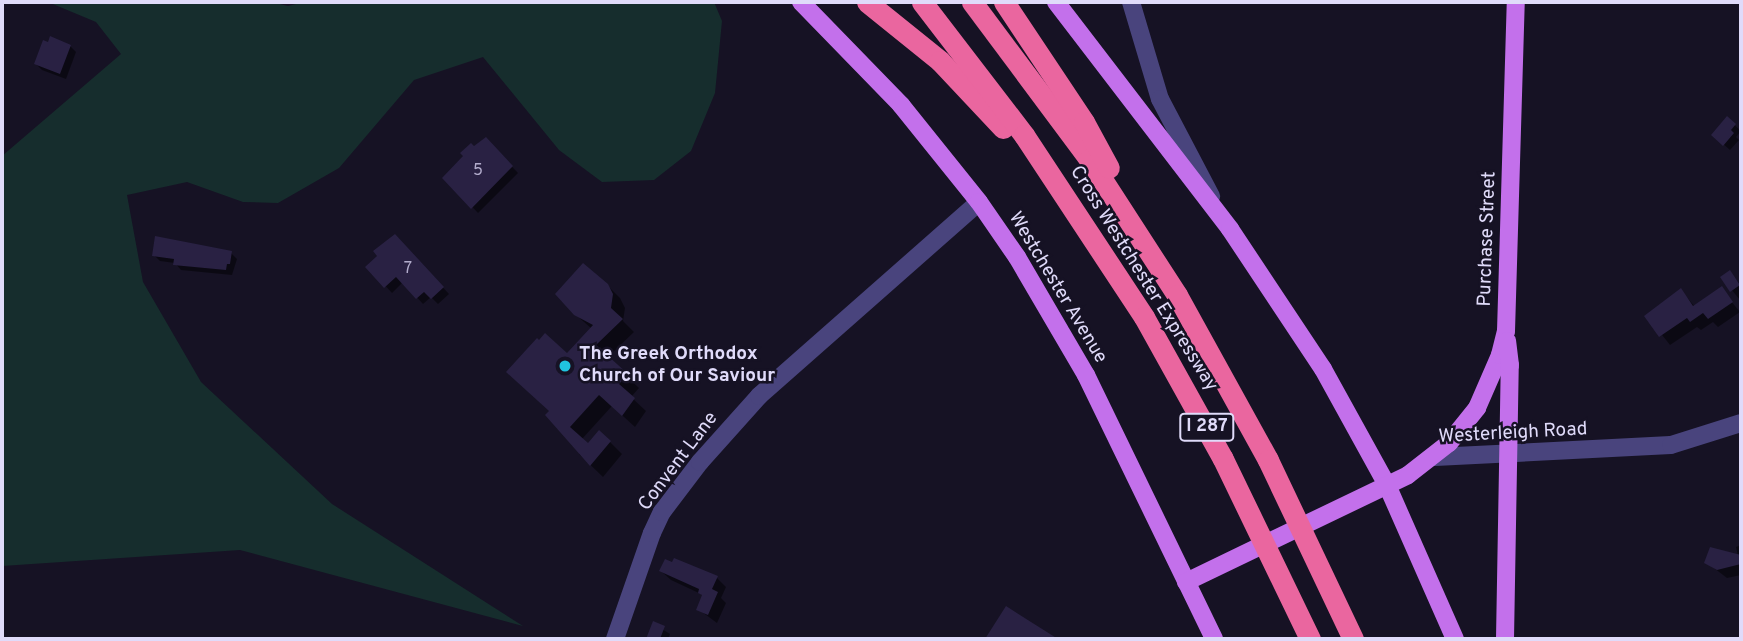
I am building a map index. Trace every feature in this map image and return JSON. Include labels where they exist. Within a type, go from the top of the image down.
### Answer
[{"type":"highway","points":[[867,2],[959,79],[1086,225]]},
{"type":"highway","name":"Cross Westchester Expressway","points":[[922,2],[1008,113],[1086,225],[1201,417],[1261,534],[1310,639]]},
{"type":"highway","name":"Cross Westchester Expressway","points":[[972,2],[1058,115],[1148,249],[1204,341],[1268,460],[1353,639]]},
{"type":"highway","points":[[1004,2],[1097,146],[1148,249]]},
{"type":"main road","name":"Westchester Avenue","points":[[801,2],[901,105],[979,202],[1046,304],[1086,375],[1214,639]]},
{"type":"main road","points":[[1056,2],[1230,229],[1323,369],[1387,485],[1455,639]]},
{"type":"main road","name":"Purchase Street","points":[[1435,457],[1463,428],[1477,408],[1500,355],[1506,331],[1516,2]]},
{"type":"main road","points":[[1505,639],[1510,365],[1506,331]]},
{"type":"main road","name":"Westerleigh Road","points":[[1186,582],[1387,485],[1435,457]]},
{"type":"street","points":[[1130,2],[1160,99],[1230,229]]},
{"type":"street","name":"Convent Lane","points":[[615,639],[662,512],[700,462],[759,396],[979,202]]},
{"type":"street","name":"Westerleigh Road","points":[[1435,457],[1671,445],[1741,423]]},
{"type":"green space","points":[[48,2],[271,2],[288,6],[304,2],[714,2],[722,21],[715,93],[691,151],[654,180],[602,182],[559,150],[483,57],[414,80],[339,168],[278,203],[243,202],[187,182],[127,195],[143,282],[201,382],[332,504],[523,626],[240,550],[2,566],[2,156],[121,54],[96,22]]},
{"type":"building","points":[[50,36],[71,45],[60,74],[34,64],[43,40],[48,42]]},
{"type":"building","points":[[1727,116],[1736,124],[1731,130],[1734,133],[1723,146],[1711,135]]},
{"type":"building","points":[[486,137],[513,166],[471,209],[442,178],[463,156],[460,153],[471,143],[474,146]]},
{"type":"building","points":[[395,234],[444,287],[431,299],[424,292],[416,299],[396,277],[384,288],[365,267],[377,256],[373,251]]},
{"type":"building","points":[[155,236],[232,251],[230,264],[227,264],[226,270],[173,265],[174,259],[152,256]]},
{"type":"building","name":"The Greek Orthodox Church of Our Saviour","points":[[583,263],[608,284],[613,294],[611,308],[623,319],[596,345],[628,374],[619,384],[635,398],[622,416],[599,395],[570,427],[588,443],[599,430],[611,441],[590,466],[545,415],[549,411],[506,372],[537,338],[539,340],[545,333],[567,353],[593,325],[574,315],[555,294]]},
{"type":"building","points":[[1730,270],[1740,285],[1730,292],[1720,277]]},
{"type":"building","points":[[1722,286],[1733,302],[1708,319],[1703,313],[1690,322],[1687,318],[1659,337],[1644,316],[1681,288],[1693,306]]},
{"type":"building","points":[[1710,547],[1741,555],[1741,564],[1717,570],[1704,563]]},
{"type":"building","points":[[674,558],[718,576],[712,589],[718,592],[708,615],[696,610],[702,595],[698,593],[699,589],[659,571],[665,559],[672,562]]},
{"type":"building","points":[[1006,606],[1031,622],[1058,639],[985,639]]},
{"type":"building","points":[[653,621],[665,626],[660,639],[646,639]]},
{"type":"place","name":"The Greek Orthodox Church of Our Saviour","points":[[565,366]]}]
